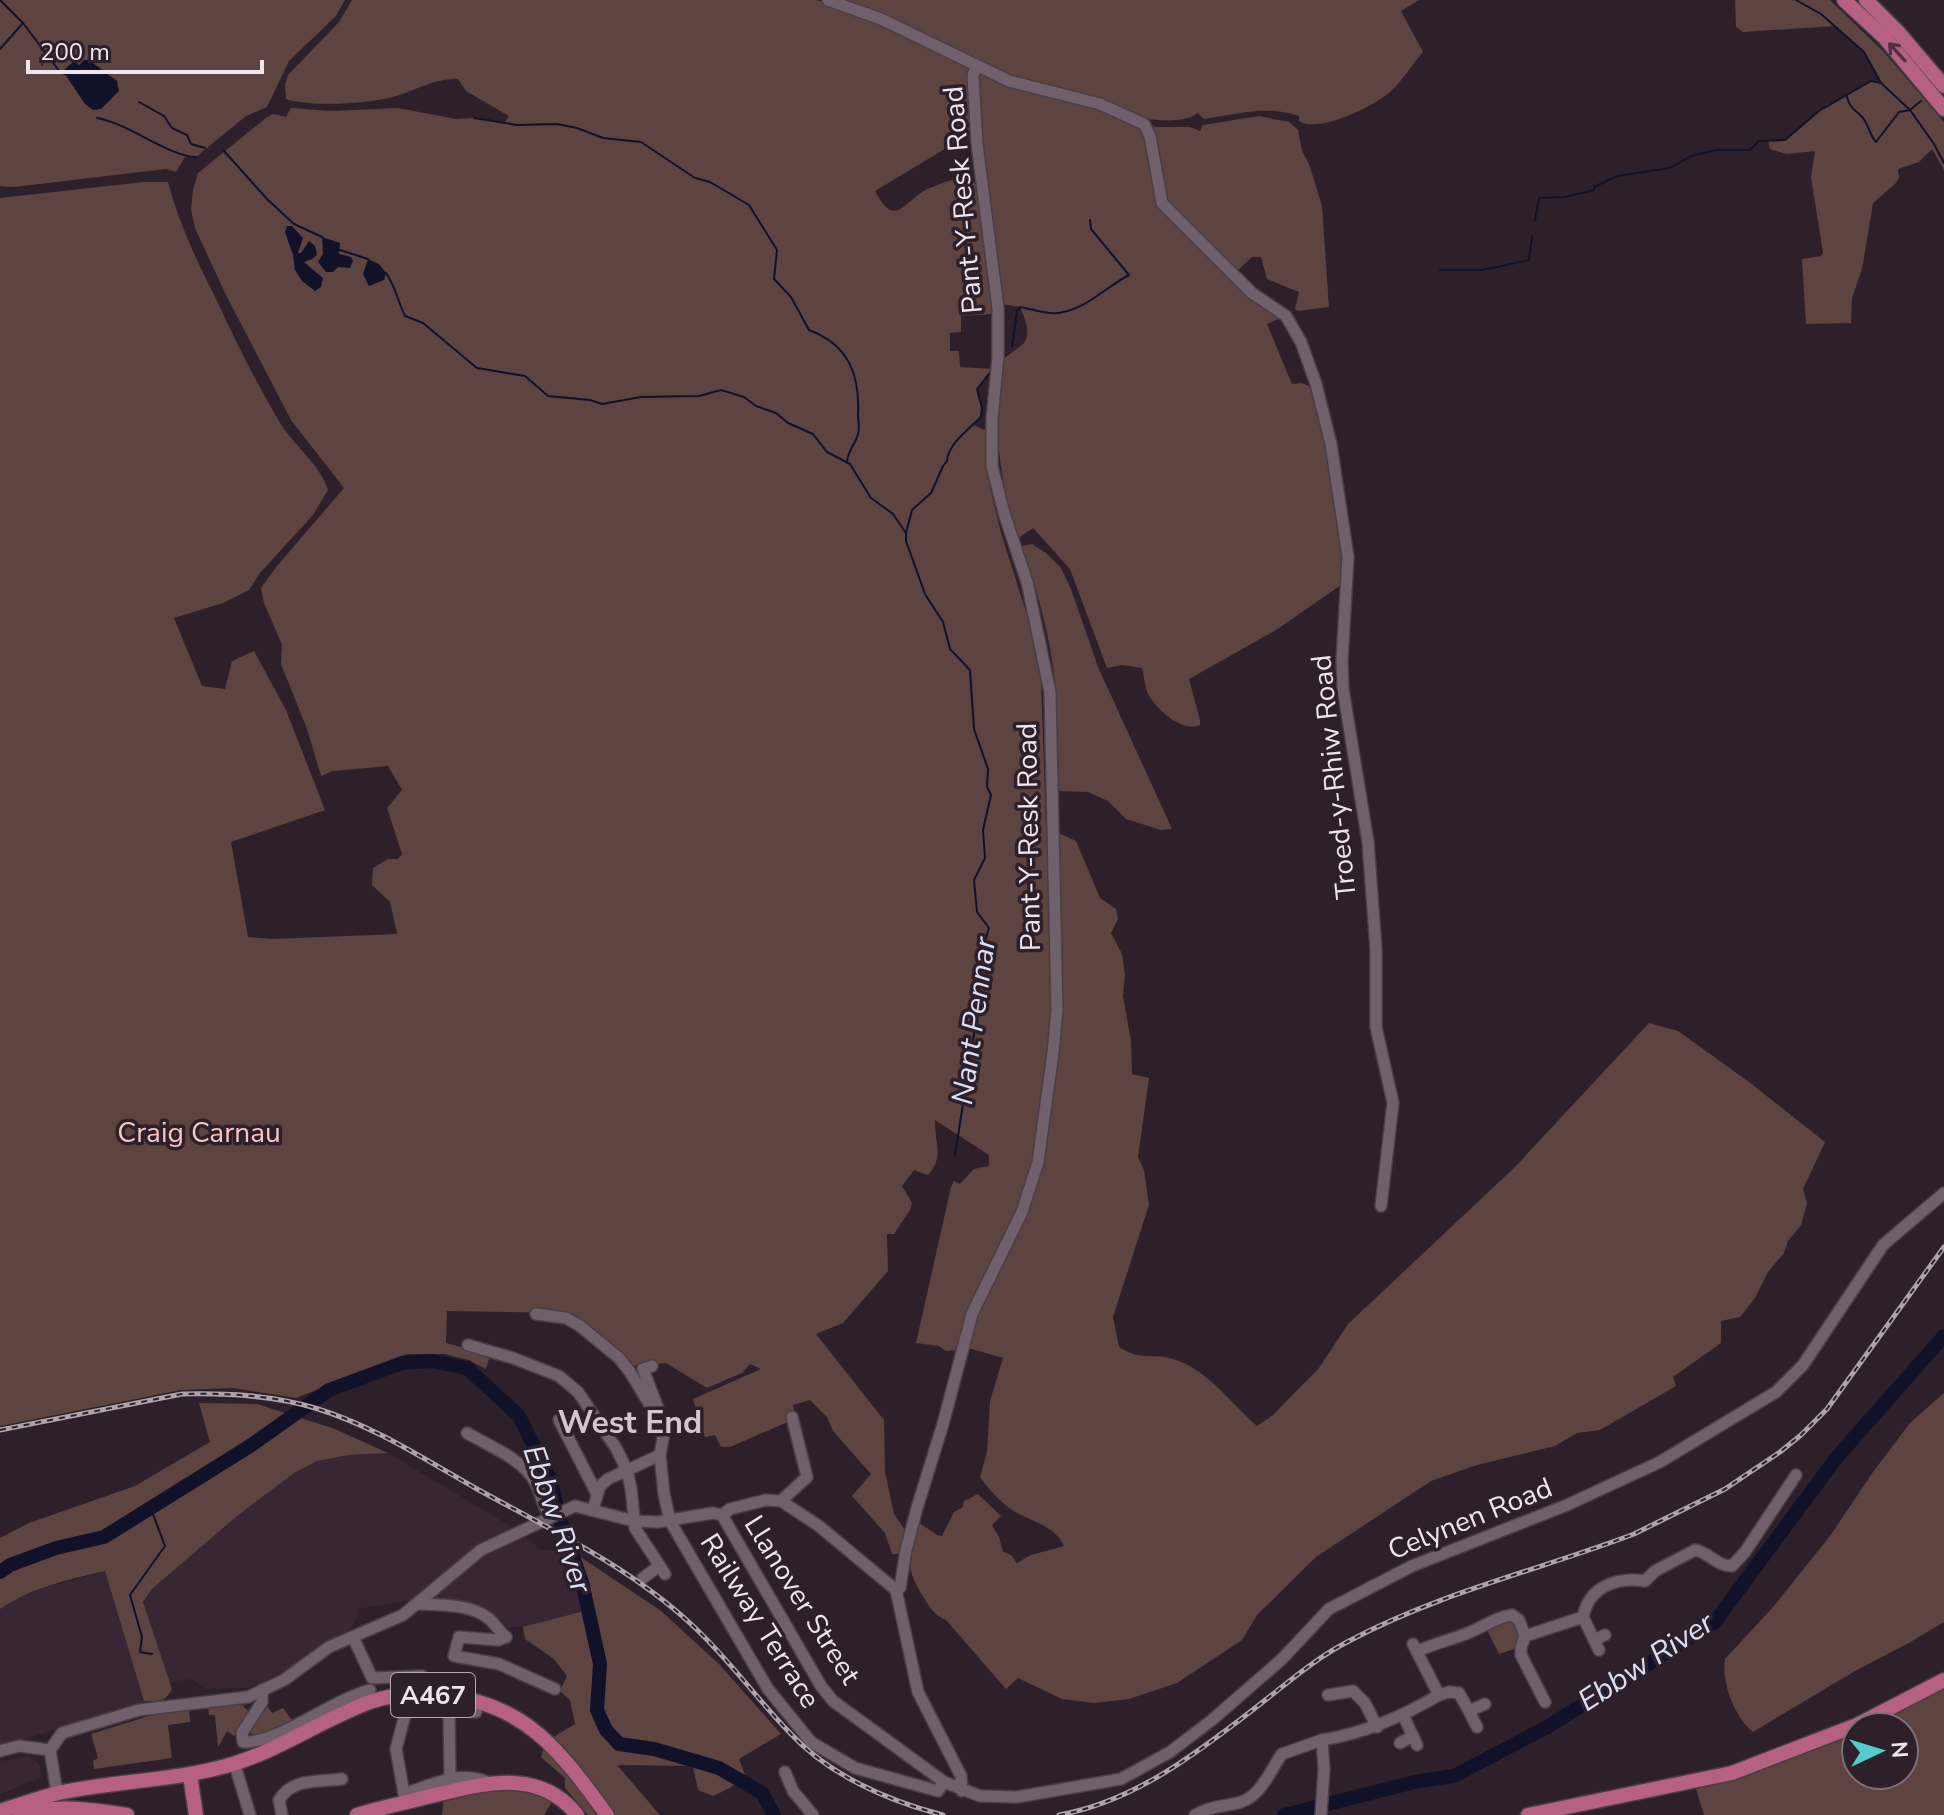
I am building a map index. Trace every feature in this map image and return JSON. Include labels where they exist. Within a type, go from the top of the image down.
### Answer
[{"type":"main road","points":[[1844,0],[1884,37],[1944,109]]},
{"type":"main road","points":[[1866,0],[1944,86]]},
{"type":"main road","points":[[1528,1815],[1732,1773],[1857,1725],[1944,1680]]},
{"type":"main road","name":"A467","points":[[0,1811],[57,1793],[227,1769],[374,1700],[425,1694],[488,1704],[516,1716],[533,1728],[570,1765],[607,1815]]},
{"type":"main road","points":[[190,1775],[196,1815]]},
{"type":"main road","points":[[357,1815],[406,1798],[487,1782],[529,1783],[554,1793],[577,1815]]},
{"type":"main road","points":[[24,1814],[87,1809],[127,1815]]},
{"type":"street","name":"Troed-y-Rhiw Road","points":[[828,0],[881,19],[976,66],[1030,88],[1100,104],[1144,124],[1150,136],[1162,203],[1252,293],[1286,316],[1308,360],[1331,444],[1348,557],[1343,689],[1368,842],[1376,949],[1376,1027],[1393,1103],[1381,1206]]},
{"type":"street","name":"Pant-Y-Resk Road","points":[[896,1590],[900,1588],[917,1508],[972,1314],[1022,1212],[1038,1162],[1057,1010],[1050,692],[1027,582],[992,466],[998,308],[977,144],[973,76],[976,66]]},
{"type":"street","name":"Celynen Road","points":[[962,1791],[980,1796],[1017,1797],[1121,1779],[1170,1752],[1212,1720],[1282,1659],[1329,1609],[1412,1566],[1567,1505],[1633,1474],[1742,1413],[1776,1392],[1803,1365],[1883,1245],[1944,1193]]},
{"type":"street","points":[[536,1314],[566,1318],[619,1358],[659,1420]]},
{"type":"street","points":[[468,1345],[559,1376],[578,1392],[627,1470],[635,1528],[662,1570],[643,1578]]},
{"type":"street","points":[[652,1366],[643,1369],[660,1408],[663,1438],[660,1455],[670,1521]]},
{"type":"street","points":[[781,1501],[807,1477],[792,1417]]},
{"type":"street","points":[[559,1420],[597,1494]]},
{"type":"street","points":[[467,1433],[527,1471],[535,1481],[544,1510],[553,1516]]},
{"type":"street","points":[[593,1509],[600,1486],[608,1479],[660,1455]]},
{"type":"street","points":[[1599,1642],[1583,1617],[1585,1603],[1593,1593],[1621,1580],[1649,1586],[1667,1563],[1695,1550],[1722,1566],[1732,1566],[1745,1552],[1796,1475]]},
{"type":"street","points":[[1774,1483],[1786,1491]]},
{"type":"street","points":[[57,1793],[50,1750],[62,1733],[139,1710],[248,1697],[284,1680],[329,1647],[403,1615],[481,1550],[575,1506],[634,1521],[670,1521],[713,1513],[722,1515],[730,1509],[766,1500],[781,1501],[819,1526],[896,1590],[918,1692],[961,1776],[962,1791]]},
{"type":"street","name":"Llanover Street","points":[[722,1515],[821,1686],[833,1701],[944,1782],[962,1791]]},
{"type":"street","name":"Railway Terrace","points":[[670,1521],[768,1689],[811,1742],[855,1768],[884,1778],[938,1791],[944,1782]]},
{"type":"street","points":[[418,1604],[462,1608],[489,1618],[506,1637],[498,1640],[459,1637],[454,1656],[499,1664],[555,1689]]},
{"type":"street","points":[[1439,1695],[1415,1648],[1469,1633],[1502,1616],[1512,1615],[1519,1620],[1525,1636],[1521,1655],[1545,1702]]},
{"type":"street","points":[[1525,1636],[1583,1617]]},
{"type":"street","points":[[353,1637],[372,1678],[422,1676]]},
{"type":"street","points":[[1328,1695],[1354,1685],[1377,1727]]},
{"type":"street","points":[[262,1690],[262,1702],[242,1733],[243,1742],[253,1743],[287,1730],[334,1703],[370,1690]]},
{"type":"street","points":[[1195,1815],[1207,1808],[1232,1805],[1247,1799],[1261,1788],[1282,1754],[1322,1740],[1377,1727],[1439,1695],[1459,1693],[1477,1727]]},
{"type":"street","points":[[1469,1711],[1485,1704]]},
{"type":"street","points":[[450,1778],[449,1709],[476,1712]]},
{"type":"street","points":[[406,1711],[396,1749],[406,1798],[450,1778],[476,1777],[487,1782]]},
{"type":"street","points":[[1400,1743],[1415,1741],[1403,1715]]},
{"type":"street","points":[[1321,1815],[1322,1740]]},
{"type":"street","points":[[0,1751],[19,1746],[50,1750]]},
{"type":"street","points":[[227,1769],[250,1815]]},
{"type":"street","points":[[785,1772],[793,1791],[813,1815]]},
{"type":"street","points":[[282,1815],[279,1800],[286,1789],[296,1784],[342,1779]]},
{"type":"shaded area","points":[[388,1453],[512,1527],[510,1531],[478,1546],[411,1600],[357,1609],[356,1620],[349,1632],[313,1652],[279,1678],[245,1688],[205,1689],[192,1679],[169,1682],[143,1602],[152,1589],[237,1516],[294,1473],[317,1461]]},
{"type":"shaded area","points":[[524,1536],[541,1550],[562,1551],[584,1611],[523,1627],[499,1627],[490,1611],[466,1604],[437,1602],[435,1595],[466,1567],[488,1552]]},
{"type":"shaded area","points":[[105,1571],[144,1701],[0,1747],[0,1609],[16,1598],[40,1589]]},
{"type":"shaded area","points":[[29,1756],[39,1764],[42,1777],[0,1794],[0,1761]]},
{"type":"green space","points":[[0,0],[345,0],[336,16],[289,61],[267,107],[246,116],[196,157],[185,157],[176,172],[166,169],[14,187],[0,186]]},
{"type":"green space","name":"Craig Carnau","points":[[352,0],[816,0],[859,14],[971,68],[973,136],[948,147],[875,191],[882,203],[895,211],[930,188],[953,180],[968,177],[979,187],[993,314],[961,316],[961,332],[950,333],[950,351],[959,351],[960,367],[993,369],[977,389],[982,411],[973,425],[985,430],[990,487],[1028,618],[1041,680],[1046,827],[1076,841],[1100,898],[1116,909],[1118,919],[1111,933],[1122,954],[1125,975],[1123,996],[1131,1041],[1132,1074],[1149,1078],[1138,1157],[1144,1170],[1149,1205],[1113,1317],[1119,1347],[1141,1356],[1166,1357],[1185,1364],[1208,1379],[1257,1426],[1273,1415],[1319,1368],[1348,1324],[1515,1167],[1649,1023],[1678,1031],[1825,1142],[1803,1189],[1807,1203],[1801,1225],[1740,1317],[1721,1321],[1721,1343],[1673,1377],[1676,1386],[1600,1430],[1577,1433],[1555,1446],[1477,1465],[1431,1481],[1316,1557],[1257,1615],[1242,1640],[1177,1683],[1129,1699],[1094,1703],[1062,1699],[1018,1678],[1006,1689],[946,1620],[931,1608],[913,1578],[910,1553],[918,1522],[942,1536],[954,1512],[962,1508],[964,1501],[978,1494],[1001,1516],[992,1525],[1003,1552],[1011,1555],[1017,1563],[1031,1555],[1064,1546],[1048,1528],[1008,1507],[980,1477],[987,1452],[990,1401],[1003,1358],[972,1349],[946,1351],[939,1346],[916,1343],[951,1187],[954,1181],[960,1184],[974,1169],[989,1166],[989,1155],[935,1120],[936,1162],[928,1175],[914,1170],[902,1186],[912,1203],[894,1234],[887,1234],[888,1271],[843,1323],[816,1334],[884,1420],[885,1472],[894,1514],[905,1530],[901,1554],[892,1554],[885,1533],[852,1496],[871,1474],[810,1400],[793,1405],[795,1414],[790,1421],[730,1447],[721,1447],[715,1435],[705,1437],[693,1399],[761,1369],[750,1364],[742,1373],[707,1388],[666,1363],[632,1366],[569,1313],[447,1311],[446,1343],[490,1355],[486,1369],[469,1360],[444,1354],[407,1354],[296,1398],[233,1388],[181,1390],[0,1426],[0,198],[168,182],[190,243],[246,362],[279,421],[313,463],[328,490],[313,515],[260,573],[249,590],[223,603],[174,618],[202,686],[225,689],[232,661],[254,651],[286,710],[325,810],[231,842],[248,937],[273,939],[397,934],[390,902],[372,885],[373,868],[388,859],[398,859],[402,854],[387,808],[402,790],[388,766],[333,771],[321,776],[307,729],[281,664],[282,645],[261,588],[344,488],[291,420],[225,293],[195,228],[191,210],[198,173],[266,118],[273,114],[286,117],[291,108],[331,111],[398,108],[456,119],[505,122],[509,116],[466,91],[458,79],[368,101],[324,104],[286,99],[288,75],[339,22]]},
{"type":"green space","points":[[834,0],[1419,0],[1401,11],[1423,52],[1383,97],[1360,111],[1333,121],[1308,124],[1299,121],[1299,116],[1276,111],[1204,119],[1198,113],[1177,120],[1153,120],[1035,87]]},
{"type":"green space","points":[[1735,0],[1830,0],[1883,51],[1944,122],[1944,170],[1932,149],[1919,162],[1898,169],[1899,178],[1895,184],[1873,203],[1862,269],[1852,298],[1851,323],[1806,324],[1802,259],[1823,253],[1811,177],[1815,151],[1786,154],[1770,149],[1768,140],[1785,140],[1819,111],[1871,81],[1881,82],[1864,52],[1835,26],[1743,32],[1736,27]]},
{"type":"green space","points":[[980,74],[1043,96],[1081,102],[1120,117],[1140,129],[1146,139],[1159,205],[1281,318],[1267,324],[1292,384],[1302,383],[1311,387],[1334,484],[1344,583],[1276,630],[1189,679],[1200,725],[1193,727],[1178,723],[1157,707],[1148,694],[1142,668],[1122,665],[1107,668],[1070,569],[1033,528],[1017,539],[999,452],[998,375],[1003,360],[1021,346],[1027,333],[1020,307],[1002,304],[983,163]]},
{"type":"green space","points":[[1259,116],[1289,122],[1298,130],[1302,151],[1322,206],[1329,307],[1298,311],[1295,309],[1299,292],[1267,279],[1261,257],[1252,257],[1237,271],[1168,205],[1149,127],[1190,127],[1200,131],[1203,125]]},
{"type":"green space","points":[[1032,544],[1061,568],[1098,667],[1172,829],[1161,830],[1126,819],[1108,801],[1088,792],[1059,791],[1053,667],[1043,614],[1022,546]]},
{"type":"green space","points":[[1944,1393],[1944,1622],[1753,1732],[1740,1718],[1731,1699],[1725,1678],[1725,1659],[1774,1606],[1830,1536],[1910,1423]]},
{"type":"green space","points":[[199,1403],[257,1404],[335,1429],[388,1453],[317,1461],[294,1473],[237,1516],[152,1589],[143,1602],[172,1689],[161,1700],[144,1701],[105,1571],[37,1590],[0,1609],[0,1538],[29,1523],[135,1486],[210,1442]]},
{"type":"green space","points":[[579,1556],[661,1611],[719,1664],[781,1734],[739,1759],[745,1775],[730,1788],[713,1796],[698,1790],[693,1766],[617,1765],[660,1815],[588,1815],[565,1788],[565,1778],[541,1757],[545,1742],[575,1724],[570,1700],[560,1691],[567,1676],[554,1659],[525,1639],[523,1627],[584,1611],[593,1605]]},
{"type":"green space","points":[[1510,1620],[1515,1622],[1519,1635],[1514,1649],[1499,1654],[1487,1630]]},
{"type":"green space","points":[[1944,1686],[1944,1815],[1704,1815],[1696,1789],[1738,1778],[1840,1735],[1840,1791],[1920,1791],[1920,1711],[1892,1711]]},
{"type":"green space","points":[[240,1703],[248,1711],[234,1736],[227,1731],[218,1747],[215,1715],[209,1715],[208,1708]]},
{"type":"green space","points":[[267,1706],[272,1713],[283,1708],[292,1720],[254,1738],[250,1731]]},
{"type":"green space","points":[[189,1710],[190,1722],[168,1725],[172,1758],[94,1769],[93,1761],[98,1758],[91,1734],[155,1714]]},
{"type":"green space","points":[[530,1787],[553,1800],[544,1815],[442,1815],[443,1802],[490,1789]]},
{"type":"water","points":[[89,60],[117,81],[119,91],[101,109],[93,110],[85,104],[65,74],[64,70],[74,61],[79,65]]},
{"type":"water","points":[[287,226],[292,226],[303,238],[298,253],[309,241],[315,246],[317,255],[304,262],[323,278],[321,287],[315,291],[302,281],[295,270],[285,232]]},
{"type":"water","points":[[322,237],[340,243],[339,254],[351,257],[353,261],[350,268],[338,267],[333,272],[326,272],[318,262],[323,254]]},
{"type":"water","points":[[368,259],[379,264],[386,273],[384,280],[369,286],[363,274]]},
{"type":"waterway","points":[[0,0],[23,23],[60,72],[65,74]]},
{"type":"waterway","points":[[1796,0],[1821,14],[1864,52],[1881,83],[1910,110],[1944,163]]},
{"type":"waterway","points":[[0,49],[23,23]]},
{"type":"waterway","points":[[1535,220],[1539,198],[1565,197],[1594,190],[1594,187],[1617,176],[1670,168],[1691,156],[1715,150],[1750,150],[1759,141],[1785,140],[1819,111],[1871,81],[1881,83]]},
{"type":"waterway","points":[[1847,97],[1876,142],[1899,112],[1910,110],[1921,101]]},
{"type":"waterway","points":[[139,102],[164,116],[172,128],[187,135],[191,144],[205,148]]},
{"type":"waterway","points":[[97,118],[122,126],[174,152],[196,157]]},
{"type":"waterway","points":[[474,118],[517,125],[557,124],[603,138],[641,142],[695,178],[710,182],[749,205],[777,250],[774,279],[791,297],[809,330],[834,344],[843,353],[854,374],[859,429],[847,462]]},
{"type":"waterway","points":[[224,151],[294,224],[322,237]]},
{"type":"waterway","points":[[1012,347],[1020,307],[1052,313],[1072,309],[1129,275],[1091,229],[1090,220]]},
{"type":"waterway","points":[[1440,270],[1483,270],[1529,260],[1532,236]]},
{"type":"waterway","points":[[337,249],[368,259]]},
{"type":"waterway","name":"Nant Pennar","points":[[386,273],[405,316],[423,323],[477,368],[525,376],[548,396],[602,404],[641,397],[699,396],[721,390],[744,397],[813,434],[827,452],[850,464],[871,498],[893,514],[906,533],[925,594],[943,622],[950,649],[970,670],[974,729],[988,769],[987,787],[991,795],[983,830],[985,858],[974,880],[977,912],[989,928],[974,977],[980,996],[955,1155]]},
{"type":"waterway","points":[[906,533],[912,510],[931,493],[951,449],[981,417],[977,389],[992,370]]},
{"type":"waterway","name":"Ebbw River","points":[[1284,1815],[1419,1781],[1454,1776],[1547,1727],[1714,1623],[1837,1457],[1944,1336]]},
{"type":"waterway","name":"Ebbw River","points":[[0,1572],[10,1565],[56,1548],[104,1537],[250,1446],[329,1390],[402,1363],[432,1361],[467,1368],[519,1416],[551,1481],[559,1517],[582,1582],[600,1664],[597,1710],[606,1730],[619,1744],[654,1749],[719,1768],[762,1793],[774,1815]]},
{"type":"waterway","points":[[151,1509],[165,1546],[130,1595],[142,1637],[140,1652],[152,1654]]},
{"type":"railway","points":[[1059,1815],[1112,1800],[1160,1775],[1206,1745],[1323,1657],[1383,1624],[1634,1534],[1725,1489],[1780,1452],[1827,1409],[1944,1247]]},
{"type":"railway","points":[[0,1430],[182,1394],[266,1398],[337,1415],[398,1444],[616,1567],[692,1625],[790,1733],[823,1762],[881,1794],[943,1815]]},
{"type":"district","name":"West End","points":[[630,1422]]}]
